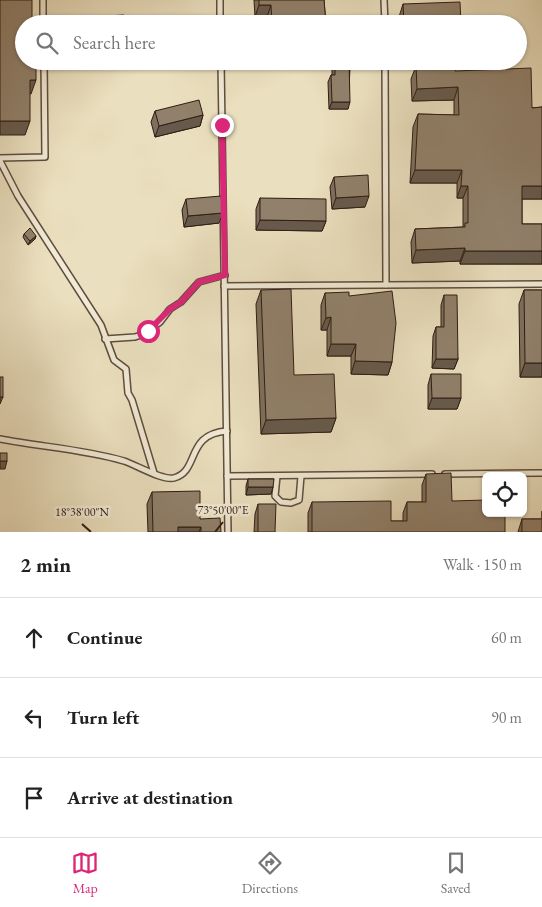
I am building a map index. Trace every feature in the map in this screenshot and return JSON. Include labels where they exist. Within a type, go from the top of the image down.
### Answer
[{"type":"lane","points":[[43,0],[44,15]]},
{"type":"lane","points":[[220,0],[220,15]]},
{"type":"lane","points":[[384,0],[384,15]]},
{"type":"lane","points":[[44,70],[44,157],[0,160],[8,180],[101,325],[114,360],[127,373],[128,393],[132,400],[154,473]]},
{"type":"lane","points":[[221,70],[228,532]]},
{"type":"lane","points":[[385,70],[386,285]]},
{"type":"lane","points":[[106,339],[135,337],[144,334],[160,322],[170,309],[181,302],[199,282],[225,275]]},
{"type":"lane","points":[[224,286],[542,284]]},
{"type":"lane","points":[[0,439],[107,457],[169,479],[180,476],[203,438],[210,434],[227,431]]},
{"type":"lane","points":[[227,476],[542,473]]},
{"type":"lane","points":[[277,476],[275,496],[281,502],[291,503],[299,500],[301,476]]},
{"type":"building","points":[[0,0],[32,0],[32,15],[15,15],[15,70],[36,70],[36,80],[30,80],[30,121],[0,121]]},
{"type":"building","points":[[259,0],[324,0],[325,15],[272,15],[271,5],[259,5]]},
{"type":"building","points":[[460,2],[461,15],[404,15],[403,4]]},
{"type":"building","points":[[527,68],[531,68],[532,108],[542,107],[542,186],[522,186],[522,224],[542,224],[542,251],[465,251],[465,248],[416,250],[415,229],[465,227],[465,223],[468,223],[468,186],[461,186],[462,170],[415,170],[418,114],[459,115],[458,87],[417,89],[416,70],[527,70]]},
{"type":"building","points":[[335,70],[349,70],[350,102],[332,102],[331,75],[335,75]]},
{"type":"building","points":[[199,100],[203,115],[159,126],[155,111]]},
{"type":"building","points":[[368,175],[369,196],[336,198],[334,177]]},
{"type":"building","points":[[221,196],[223,213],[188,216],[186,199]]},
{"type":"building","points":[[260,198],[326,199],[326,221],[260,220]]},
{"type":"building","points":[[30,228],[36,236],[30,241],[24,234]]},
{"type":"building","points":[[291,289],[294,375],[334,374],[336,418],[266,420],[261,290]]},
{"type":"building","points":[[524,290],[542,290],[542,363],[525,363]]},
{"type":"building","points":[[392,291],[396,323],[392,362],[355,361],[356,344],[331,344],[331,317],[326,318],[325,293],[349,292],[349,296]]},
{"type":"building","points":[[444,295],[457,295],[458,359],[436,359],[436,327],[444,327]]},
{"type":"building","points":[[431,374],[461,374],[461,398],[432,398]]},
{"type":"building","points":[[0,377],[3,377],[3,397],[0,397]]},
{"type":"building","points":[[0,453],[7,453],[7,461],[0,461]]},
{"type":"building","points":[[451,473],[452,501],[482,500],[482,517],[505,517],[505,532],[312,532],[312,502],[391,501],[391,521],[407,521],[407,502],[426,502],[426,474]]},
{"type":"building","points":[[248,479],[274,479],[273,487],[248,487]]},
{"type":"building","points":[[200,491],[200,519],[220,518],[221,532],[201,532],[201,527],[178,527],[178,532],[153,532],[152,492]]},
{"type":"building","points":[[258,504],[276,504],[275,532],[258,532]]},
{"type":"building","points":[[522,519],[542,519],[542,532],[522,532]]},
{"type":"route","points":[[148,331],[160,322],[170,309],[181,302],[199,282],[225,275],[222,125]]}]
